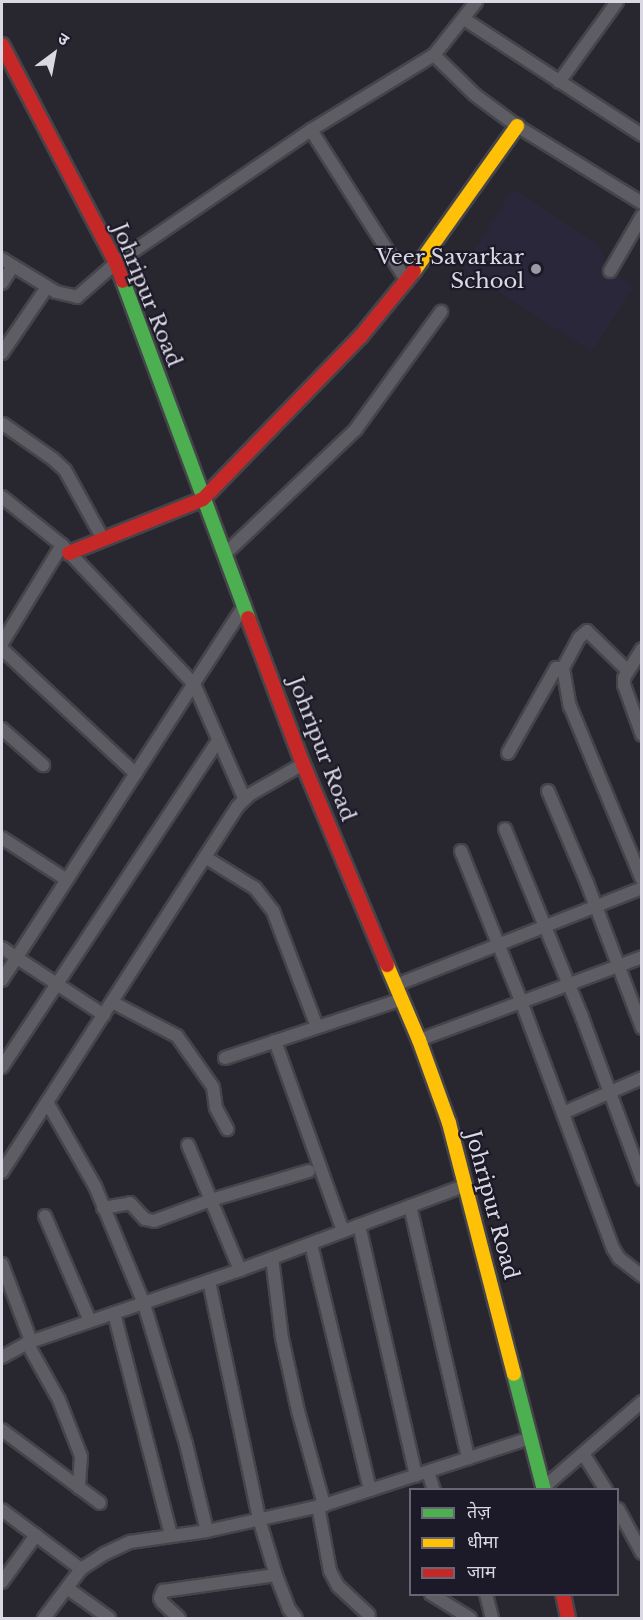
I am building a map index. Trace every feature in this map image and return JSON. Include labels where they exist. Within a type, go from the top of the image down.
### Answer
[{"type":"street","points":[[2,259],[68,297],[77,297],[116,263],[311,130],[434,55],[476,2]]},
{"type":"street","points":[[559,82],[617,2]]},
{"type":"street","points":[[464,19],[642,135]]},
{"type":"street","name":"Johripur Road","points":[[2,45],[116,263],[303,764],[419,1040],[449,1123],[544,1488]]},
{"type":"street","points":[[434,55],[475,95],[517,126],[642,203]]},
{"type":"street","points":[[2,643],[65,549],[103,539],[203,499],[361,336],[407,281],[517,126]]},
{"type":"street","points":[[311,130],[407,281]]},
{"type":"street","points":[[610,271],[642,216]]},
{"type":"street","points":[[2,283],[13,266]]},
{"type":"street","points":[[2,353],[47,286]]},
{"type":"street","points":[[226,553],[356,429],[441,312]]},
{"type":"street","points":[[3,424],[65,470],[103,539]]},
{"type":"street","points":[[2,497],[65,549],[194,684],[244,798]]},
{"type":"street","points":[[2,980],[245,605]]},
{"type":"street","points":[[628,670],[587,632],[579,638],[563,668],[570,706],[642,880]]},
{"type":"street","points":[[2,649],[136,774]]},
{"type":"street","points":[[642,649],[624,678],[625,694],[642,735]]},
{"type":"street","points":[[508,753],[556,668],[563,668]]},
{"type":"street","points":[[2,729],[43,765]]},
{"type":"street","points":[[2,1067],[218,741]]},
{"type":"street","points":[[2,1172],[244,798],[303,764]]},
{"type":"street","points":[[548,791],[596,906],[642,1028]]},
{"type":"street","points":[[505,829],[569,984],[642,1179]]},
{"type":"street","points":[[2,838],[67,880]]},
{"type":"street","points":[[461,851],[521,1001],[613,1248],[619,1258],[642,1276]]},
{"type":"street","points":[[206,857],[255,888],[273,911],[317,1027]]},
{"type":"street","points":[[396,985],[642,888]]},
{"type":"street","points":[[2,948],[104,1015]]},
{"type":"street","points":[[419,1040],[642,957]]},
{"type":"street","points":[[225,1058],[402,999]]},
{"type":"street","points":[[112,1002],[177,1036],[213,1087],[216,1108],[227,1129]]},
{"type":"street","points":[[275,1041],[344,1231]]},
{"type":"street","points":[[563,1113],[642,1078]]},
{"type":"street","points":[[47,1102],[82,1161],[144,1304],[186,1444],[207,1531]]},
{"type":"street","points":[[188,1145],[240,1270]]},
{"type":"street","points":[[104,1208],[127,1202],[134,1205],[145,1219],[154,1221],[211,1200],[309,1171]]},
{"type":"street","points":[[2,1357],[29,1342],[240,1270],[466,1185]]},
{"type":"street","points":[[410,1206],[468,1458]]},
{"type":"street","points":[[45,1216],[90,1321]]},
{"type":"street","points":[[359,1225],[422,1474],[432,1488]]},
{"type":"street","points":[[310,1244],[370,1490]]},
{"type":"street","points":[[272,1258],[284,1348],[321,1505],[330,1571],[338,1586],[369,1615]]},
{"type":"street","points":[[2,1264],[29,1342],[59,1400],[81,1456],[79,1488]]},
{"type":"street","points":[[209,1281],[259,1519],[276,1575],[289,1608],[296,1618]]},
{"type":"street","points":[[114,1313],[171,1535]]},
{"type":"street","points":[[545,1488],[641,1404]]},
{"type":"street","points":[[2,1430],[100,1503]]},
{"type":"street","points":[[44,1618],[81,1569],[104,1554],[130,1542],[207,1531],[321,1505],[530,1438]]},
{"type":"street","points":[[584,1455],[605,1488]]},
{"type":"street","points":[[2,1510],[81,1569]]},
{"type":"street","points":[[619,1511],[642,1553]]},
{"type":"street","points":[[2,1582],[36,1535]]},
{"type":"street","points":[[179,1618],[162,1602],[160,1598],[163,1591],[276,1575]]},
{"type":"street","points":[[67,1588],[109,1618]]},
{"type":"street","points":[[434,1596],[470,1618]]},
{"type":"street","points":[[486,1596],[492,1618]]},
{"type":"street","points":[[563,1596],[568,1618]]},
{"type":"shaded area","name":"Veer Savarkar School","points":[[513,189],[598,244],[610,271],[634,286],[592,352],[462,268]]},
{"type":"traffic: fast","points":[[123,281],[248,618]]},
{"type":"traffic: fast","points":[[514,1374],[543,1488]]},
{"type":"traffic: slow","points":[[414,271],[517,126]]},
{"type":"traffic: slow","points":[[387,965],[419,1040],[449,1123],[514,1374]]},
{"type":"traffic: jam","points":[[2,45],[116,263],[123,281]]},
{"type":"traffic: jam","points":[[69,553],[203,499],[361,336],[414,271]]},
{"type":"traffic: jam","points":[[248,618],[303,764],[387,965]]},
{"type":"traffic: jam","points":[[563,1596],[568,1618]]},
{"type":"place","name":"Veer Savarkar School","points":[[536,269]]}]
